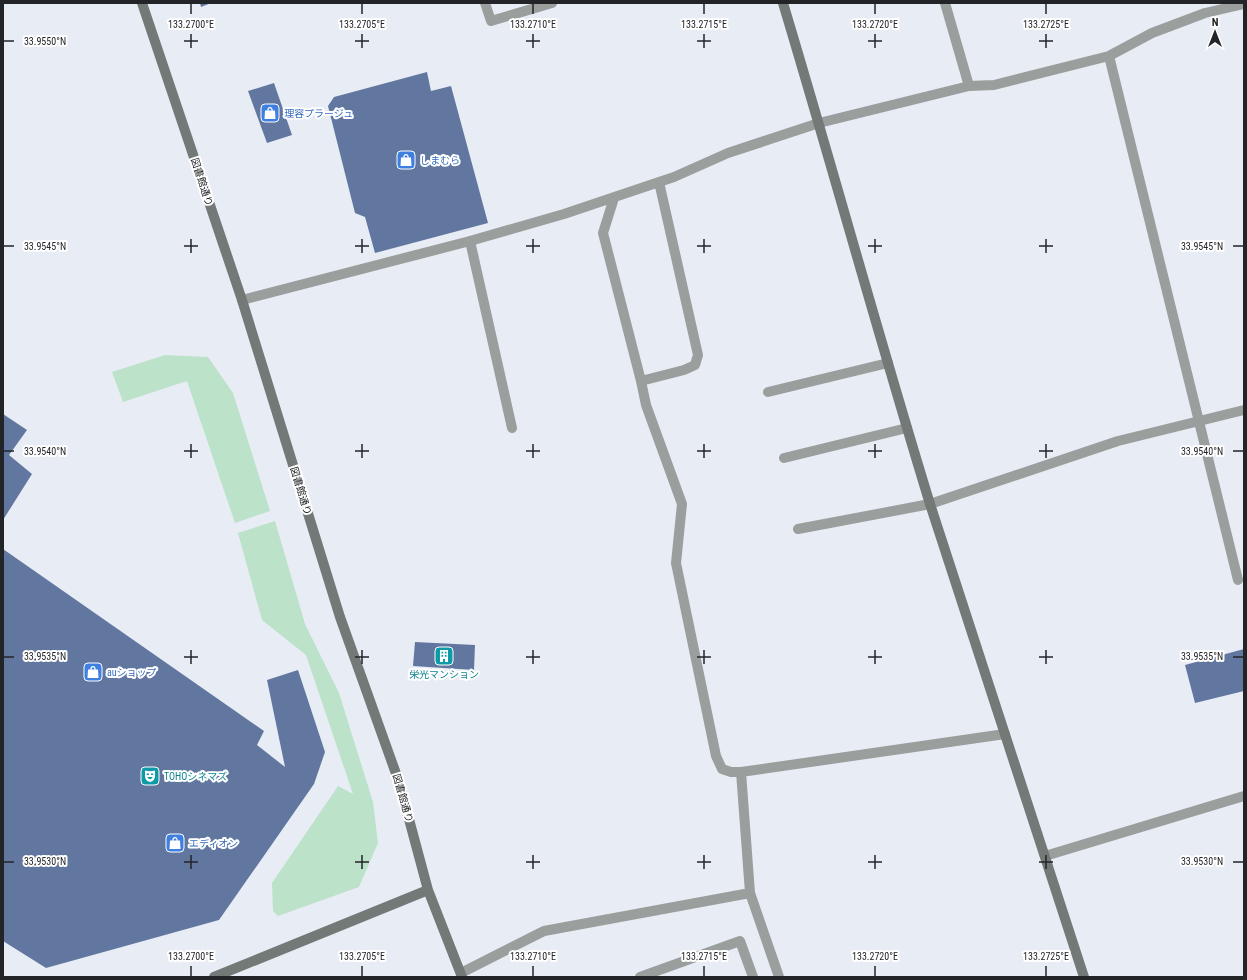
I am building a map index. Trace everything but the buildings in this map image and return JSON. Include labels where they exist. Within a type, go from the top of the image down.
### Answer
[{"type":"street","name":"図書館通り","points":[[142,3],[242,300],[340,617],[399,782],[428,890],[461,975]]},
{"type":"street","points":[[485,3],[491,21],[552,3]]},
{"type":"street","points":[[782,3],[819,123],[906,428],[1084,977]]},
{"type":"street","points":[[945,3],[969,86]]},
{"type":"street","points":[[242,300],[470,241],[564,214],[674,177],[728,153],[819,123],[969,86],[994,85],[1109,56],[1152,33],[1205,13],[1244,4]]},
{"type":"street","points":[[1109,56],[1238,580]]},
{"type":"street","points":[[640,381],[684,370],[695,365],[698,355],[659,182]]},
{"type":"street","points":[[614,198],[603,233],[646,405],[682,504],[676,563],[716,756],[722,769],[731,772],[741,772],[1005,734]]},
{"type":"street","points":[[470,241],[512,428]]},
{"type":"street","points":[[768,392],[888,363]]},
{"type":"street","points":[[798,529],[930,504],[1118,441],[1244,410]]},
{"type":"street","points":[[784,458],[906,428]]},
{"type":"street","points":[[741,772],[750,893],[779,977]]},
{"type":"street","points":[[1045,856],[1244,796]]},
{"type":"street","points":[[214,977],[428,890]]},
{"type":"street","points":[[461,975],[544,931],[750,893]]},
{"type":"street","points":[[640,977],[740,941],[753,977]]},
{"type":"green space","points":[[165,355],[208,357],[233,393],[270,511],[235,523],[187,381],[123,402],[112,372]]},
{"type":"green space","points":[[275,521],[305,624],[339,693],[373,802],[378,843],[359,887],[278,916],[273,911],[272,883],[338,786],[353,794],[306,655],[262,620],[238,533]]},
{"type":"place","name":"理容プラージュ","points":[[270,113]]},
{"type":"place","name":"しまむら","points":[[406,160]]},
{"type":"place","name":"栄光マンション","points":[[444,656]]},
{"type":"place","name":"auショップ","points":[[93,672]]},
{"type":"place","name":"TOHOシネマズ","points":[[150,776]]},
{"type":"place","name":"エディオン","points":[[175,843]]}]
